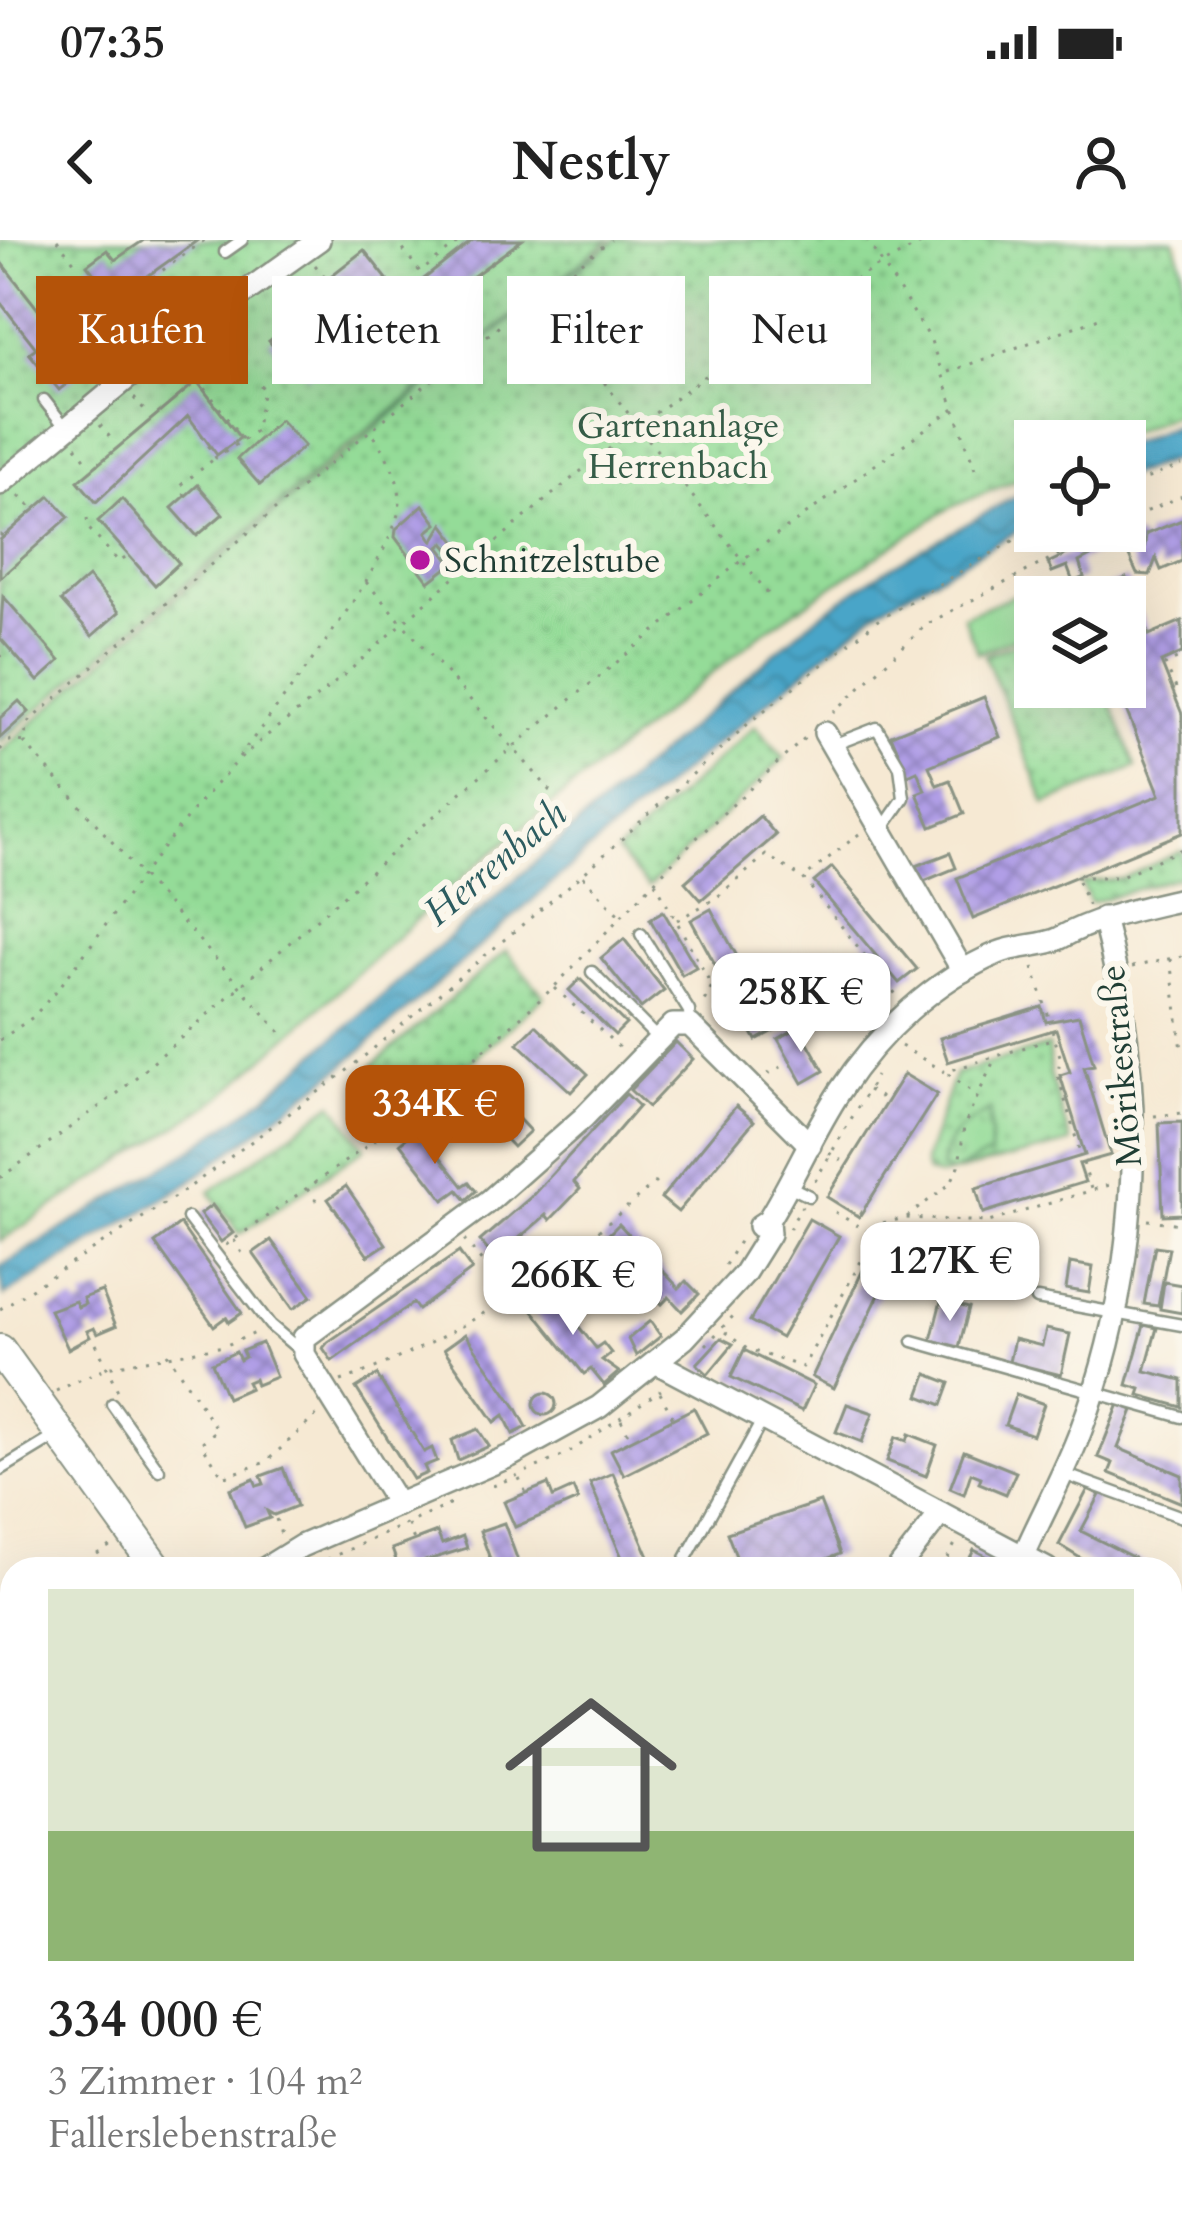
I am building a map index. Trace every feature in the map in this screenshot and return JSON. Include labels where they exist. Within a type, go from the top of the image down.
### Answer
[{"type":"street","points":[[248,286],[300,246]]},
{"type":"street","points":[[2,483],[119,384]]},
{"type":"street","points":[[827,730],[963,971]]},
{"type":"street","points":[[284,1557],[301,1546],[403,1515],[599,1408],[657,1363],[733,1267],[758,1227],[799,1191],[874,1045],[926,996],[963,971],[1057,940],[1095,911],[1182,898]]},
{"type":"street","name":"Mörikestraße","points":[[1024,1555],[1093,1392],[1128,1254],[1132,1179],[1127,1063],[1095,911]]},
{"type":"street","points":[[403,1515],[304,1354],[304,1338],[455,1229],[583,1118],[673,1024],[693,1020],[820,1149]]},
{"type":"street","points":[[0,1350],[150,1557]]},
{"type":"street","points":[[657,1363],[1027,1557]]},
{"type":"street","points":[[80,1463],[82,1482],[132,1557]]},
{"type":"street","points":[[907,1557],[941,1513]]},
{"type":"lane","points":[[225,252],[242,240]]},
{"type":"lane","points":[[44,400],[67,428]]},
{"type":"lane","points":[[827,730],[877,728],[890,742],[904,798],[878,826]]},
{"type":"lane","points":[[641,934],[693,1020]]},
{"type":"lane","points":[[592,972],[656,1037]]},
{"type":"lane","points":[[188,1218],[270,1324],[304,1354]]},
{"type":"lane","points":[[1037,1299],[1182,1325]]},
{"type":"lane","points":[[913,1341],[1182,1417]]},
{"type":"lane","points":[[112,1404],[159,1470]]},
{"type":"lane","points":[[0,1469],[46,1415]]},
{"type":"lane","points":[[687,1557],[763,1419]]},
{"type":"lane","points":[[1061,1473],[1182,1517]]},
{"type":"path","points":[[57,240],[75,263]]},
{"type":"path","points":[[155,276],[205,240]]},
{"type":"path","points":[[397,240],[420,272],[462,240]]},
{"type":"path","points":[[563,276],[611,240]]},
{"type":"path","points":[[867,240],[930,338],[975,469]]},
{"type":"path","points":[[235,764],[640,429],[758,341],[929,240]]},
{"type":"path","points":[[300,246],[325,276]]},
{"type":"path","points":[[945,373],[1099,319]]},
{"type":"path","points":[[24,742],[28,724],[370,429],[507,320]]},
{"type":"path","points":[[185,496],[181,484],[255,431],[264,390],[257,380]]},
{"type":"path","points":[[121,384],[148,415]]},
{"type":"path","points":[[206,384],[243,440]]},
{"type":"path","points":[[605,384],[772,600]]},
{"type":"path","points":[[0,1178],[118,1094],[513,747],[742,560],[956,407]]},
{"type":"path","points":[[192,421],[216,458]]},
{"type":"path","points":[[0,1040],[33,1017],[235,764],[387,548],[400,497],[390,463],[370,429]]},
{"type":"path","points":[[1146,479],[1182,465]]},
{"type":"path","points":[[2,483],[34,510]]},
{"type":"path","points":[[1146,512],[1182,496]]},
{"type":"path","points":[[87,518],[89,529],[118,562],[129,556]]},
{"type":"path","points":[[0,1309],[262,1136],[582,875],[751,721],[878,620],[1014,540]]},
{"type":"path","points":[[215,1253],[383,1138],[498,1038],[554,987],[654,880],[827,730],[927,624],[1063,552]]},
{"type":"path","points":[[365,581],[551,791]]},
{"type":"path","points":[[0,657],[5,652]]},
{"type":"path","points":[[1177,688],[1166,664],[1182,657]]},
{"type":"path","points":[[0,750],[11,740],[24,742],[281,1033]]},
{"type":"path","points":[[802,878],[878,826]]},
{"type":"path","points":[[1095,911],[1077,878],[1128,874],[1182,849]]},
{"type":"path","points":[[677,920],[715,898],[766,855],[802,878],[900,998]]},
{"type":"path","points":[[582,875],[620,916]]},
{"type":"path","points":[[654,880],[712,986],[693,1020]]},
{"type":"path","points":[[1035,950],[1050,1021]]},
{"type":"path","points":[[1124,969],[1182,956]]},
{"type":"path","points":[[1169,959],[1182,1050]]},
{"type":"path","points":[[554,987],[634,1060]]},
{"type":"path","points":[[1052,1030],[1058,1076],[1081,1156]]},
{"type":"path","points":[[498,1038],[505,1045]]},
{"type":"path","points":[[945,1072],[1055,1038]]},
{"type":"path","points":[[900,1045],[975,1094]]},
{"type":"path","points":[[906,1218],[950,1184],[975,1094],[996,1056]]},
{"type":"path","points":[[443,1085],[451,1094]]},
{"type":"path","points":[[867,1089],[887,1101]]},
{"type":"path","points":[[1140,1118],[1182,1113]]},
{"type":"path","points":[[383,1138],[389,1145]]},
{"type":"path","points":[[820,1149],[848,1164]]},
{"type":"path","points":[[1083,1163],[1091,1189]]},
{"type":"path","points":[[724,1331],[765,1356],[802,1367],[808,1364],[882,1223],[906,1218],[989,1222],[1132,1179]]},
{"type":"path","points":[[334,1383],[432,1345],[513,1299],[656,1182]]},
{"type":"path","points":[[307,1189],[317,1201]]},
{"type":"path","points":[[835,1212],[875,1236]]},
{"type":"path","points":[[1140,1219],[1182,1224]]},
{"type":"path","points":[[455,1229],[513,1299]]},
{"type":"path","points":[[728,1273],[746,1229]]},
{"type":"path","points":[[233,1239],[242,1253]]},
{"type":"path","points":[[961,1255],[956,1253],[954,1282],[1037,1299]]},
{"type":"path","points":[[46,1415],[107,1367],[224,1346],[270,1324]]},
{"type":"path","points":[[96,1344],[118,1391],[112,1404]]},
{"type":"path","points":[[167,1353],[218,1430],[201,1443],[223,1478],[266,1462],[327,1406]]},
{"type":"path","points":[[659,1392],[674,1418]]},
{"type":"path","points":[[621,1419],[631,1440]]},
{"type":"path","points":[[518,1476],[526,1493]]},
{"type":"path","points":[[403,1515],[414,1540]]},
{"type":"path","points":[[276,1519],[283,1540]]},
{"type":"path","points":[[948,1557],[964,1525]]},
{"type":"path","points":[[97,1554],[114,1543]]},
{"type":"green space","points":[[0,240],[609,240],[563,276],[507,276],[507,320],[483,339],[483,276],[272,276],[272,384],[426,384],[0,742]]},
{"type":"green space","name":"Gartenanlage Herrenbach","points":[[616,240],[1174,240],[1182,267],[1182,411],[1146,426],[1146,420],[1014,420],[1014,481],[949,508],[759,635],[472,869],[220,1098],[0,1241],[0,752],[226,554],[430,384],[483,384],[483,342],[507,323],[507,384],[685,384],[685,276],[568,276]]},
{"type":"green space","points":[[1014,595],[1014,638],[978,653],[963,616]]},
{"type":"green space","points":[[1014,644],[1014,708],[1113,708],[1136,767],[1046,804],[985,655]]},
{"type":"green space","points":[[755,726],[784,758],[648,887],[617,852]]},
{"type":"green space","points":[[1182,851],[1182,876],[1090,903],[1081,883],[1121,879]]},
{"type":"green space","points":[[506,951],[544,996],[414,1113],[373,1065]]},
{"type":"green space","points":[[1048,1046],[1051,1079],[1071,1143],[940,1176],[927,1173],[924,1162],[955,1074]]},
{"type":"green space","points":[[333,1103],[365,1148],[240,1234],[210,1192]]},
{"type":"green space","points":[[990,1111],[990,1154],[951,1173],[941,1169],[946,1148],[957,1133]]},
{"type":"water","points":[[1182,422],[1182,457],[1146,470],[1146,437]]},
{"type":"water","points":[[1014,497],[1014,533],[882,607],[617,826],[341,1068],[184,1186],[4,1296],[0,1267],[191,1150],[265,1098],[809,623],[874,577]]},
{"type":"building","points":[[144,240],[198,240],[148,276],[94,276],[87,265],[107,250],[115,260]]},
{"type":"building","points":[[473,240],[522,240],[474,276],[428,276]]},
{"type":"building","points":[[364,250],[385,276],[333,276]]},
{"type":"building","points":[[0,261],[36,307],[36,348],[0,302]]},
{"type":"building","points":[[193,384],[199,384],[240,438],[217,455],[188,416],[96,502],[78,481]]},
{"type":"building","points":[[280,420],[304,446],[260,485],[237,459]]},
{"type":"building","points":[[198,485],[223,514],[197,536],[172,508]]},
{"type":"building","points":[[50,496],[69,517],[0,578],[0,540]]},
{"type":"building","points":[[122,499],[179,563],[155,585],[98,521]]},
{"type":"building","points":[[423,505],[437,524],[427,532],[433,541],[443,524],[461,548],[453,554],[444,543],[439,547],[452,564],[429,582],[395,537],[396,529]]},
{"type":"building","points":[[1182,520],[1182,561],[1161,570],[1156,558],[1150,575],[1137,574],[1127,552],[1146,552],[1146,534]]},
{"type":"building","points":[[1071,552],[1098,552],[1079,562],[1084,576],[1071,576],[1067,566],[1052,572],[1048,563]]},
{"type":"building","points":[[88,577],[119,612],[92,636],[61,601]]},
{"type":"building","points":[[3,596],[60,661],[38,681],[0,638]]},
{"type":"building","points":[[1182,621],[1182,653],[1161,662],[1182,714],[1182,833],[973,919],[957,878],[1160,795],[1125,708],[1146,708],[1146,628],[1149,635]]},
{"type":"building","points":[[984,697],[1000,737],[929,766],[937,785],[950,780],[964,814],[931,827],[917,793],[925,790],[917,771],[908,775],[891,735]]},
{"type":"building","points":[[19,701],[29,712],[0,738],[0,718]]},
{"type":"building","points":[[760,816],[776,835],[701,900],[685,882]]},
{"type":"building","points":[[950,853],[956,868],[924,881],[916,866]]},
{"type":"building","points":[[832,867],[917,969],[899,983],[814,882]]},
{"type":"building","points":[[711,909],[777,1029],[756,1040],[691,920]]},
{"type":"building","points":[[663,911],[696,967],[682,975],[650,919]]},
{"type":"building","points":[[624,939],[664,990],[641,1008],[601,958]]},
{"type":"building","points":[[580,979],[626,1024],[615,1035],[569,990]]},
{"type":"building","points":[[1042,1007],[1046,1022],[1079,1016],[1094,1065],[1084,1067],[1111,1155],[1079,1164],[1085,1182],[983,1213],[976,1188],[1085,1155],[1060,1075],[1070,1072],[1056,1029],[948,1062],[940,1038]]},
{"type":"building","points":[[536,1025],[588,1074],[571,1092],[518,1043]]},
{"type":"building","points":[[799,1027],[824,1071],[803,1083],[778,1039]]},
{"type":"building","points":[[676,1042],[693,1059],[648,1107],[630,1090]]},
{"type":"building","points":[[904,1074],[937,1094],[859,1217],[827,1197]]},
{"type":"building","points":[[482,1080],[530,1131],[513,1147],[465,1096]]},
{"type":"building","points":[[626,1094],[639,1106],[574,1182],[580,1189],[550,1220],[546,1215],[495,1259],[480,1241],[530,1198]]},
{"type":"building","points":[[736,1106],[754,1121],[678,1212],[661,1198]]},
{"type":"building","points":[[1182,1122],[1182,1214],[1163,1215],[1159,1123]]},
{"type":"building","points":[[418,1129],[463,1186],[469,1182],[476,1191],[466,1200],[458,1190],[444,1200],[400,1143]]},
{"type":"building","points":[[346,1186],[386,1244],[368,1256],[328,1199]]},
{"type":"building","points":[[212,1205],[233,1233],[221,1242],[200,1214]]},
{"type":"building","points":[[809,1219],[839,1236],[781,1338],[750,1321]]},
{"type":"building","points":[[180,1224],[242,1313],[229,1322],[226,1317],[214,1326],[155,1243]]},
{"type":"building","points":[[619,1224],[679,1288],[686,1281],[699,1294],[682,1311],[669,1297],[662,1304],[602,1241]]},
{"type":"building","points":[[881,1232],[904,1243],[834,1388],[812,1377]]},
{"type":"building","points":[[271,1240],[312,1296],[293,1309],[253,1253]]},
{"type":"building","points":[[961,1244],[990,1247],[987,1282],[958,1280]]},
{"type":"building","points":[[1155,1246],[1169,1248],[1158,1306],[1144,1304]]},
{"type":"building","points":[[459,1252],[472,1270],[418,1310],[413,1303],[332,1361],[323,1348],[328,1342]]},
{"type":"building","points":[[1070,1263],[1093,1267],[1089,1293],[1066,1289]]},
{"type":"building","points":[[1164,1282],[1182,1285],[1182,1313],[1160,1309]]},
{"type":"building","points":[[549,1290],[596,1348],[603,1343],[611,1353],[602,1360],[619,1372],[604,1385],[591,1369],[584,1374],[529,1306]]},
{"type":"building","points":[[102,1291],[116,1326],[97,1334],[94,1328],[87,1331],[90,1337],[68,1349],[50,1310],[75,1301],[78,1307],[85,1304],[83,1298]]},
{"type":"building","points":[[941,1301],[969,1308],[959,1347],[931,1340]]},
{"type":"building","points":[[650,1321],[661,1336],[636,1356],[628,1339]]},
{"type":"building","points":[[1144,1325],[1157,1328],[1145,1371],[1182,1380],[1182,1407],[1139,1395],[1141,1389],[1127,1385]]},
{"type":"building","points":[[1046,1329],[1070,1334],[1061,1375],[1009,1362],[1014,1339],[1042,1346]]},
{"type":"building","points":[[465,1334],[527,1427],[513,1434],[504,1415],[495,1422],[444,1349]]},
{"type":"building","points":[[721,1338],[733,1344],[708,1374],[697,1364]]},
{"type":"building","points":[[262,1343],[276,1377],[256,1385],[254,1379],[247,1382],[250,1388],[227,1398],[212,1363],[236,1352],[240,1360],[245,1357],[242,1351]]},
{"type":"building","points":[[744,1350],[814,1385],[802,1411],[731,1377]]},
{"type":"building","points":[[927,1374],[950,1383],[942,1405],[919,1396]]},
{"type":"building","points":[[377,1375],[424,1452],[432,1448],[437,1461],[424,1466],[427,1473],[413,1479],[356,1388]]},
{"type":"building","points":[[545,1393],[556,1404],[545,1415],[534,1404]]},
{"type":"building","points":[[1016,1394],[1044,1404],[1033,1435],[1005,1425]]},
{"type":"building","points":[[847,1404],[873,1413],[862,1442],[836,1432]]},
{"type":"building","points":[[1119,1404],[1133,1410],[1118,1448],[1182,1475],[1182,1503],[1109,1473],[1113,1463],[1098,1457]]},
{"type":"building","points":[[694,1408],[707,1433],[624,1475],[611,1450]]},
{"type":"building","points":[[478,1429],[489,1446],[458,1460],[452,1440]]},
{"type":"building","points":[[909,1434],[937,1445],[926,1476],[887,1461],[896,1437],[907,1441]]},
{"type":"building","points":[[964,1451],[1016,1472],[1006,1494],[979,1483],[981,1477],[971,1473],[964,1494],[950,1488]]},
{"type":"building","points":[[283,1468],[297,1506],[274,1515],[267,1511],[270,1518],[245,1527],[230,1489],[254,1479],[257,1486],[264,1484],[261,1476]]},
{"type":"building","points":[[613,1473],[649,1557],[622,1557],[590,1483]]},
{"type":"building","points":[[548,1484],[553,1497],[573,1488],[578,1500],[515,1527],[504,1502]]},
{"type":"building","points":[[1088,1489],[1100,1495],[1081,1531],[1132,1557],[1078,1557],[1059,1545]]},
{"type":"building","points":[[820,1502],[840,1554],[736,1557],[727,1533]]},
{"type":"building","points":[[504,1523],[517,1557],[489,1557],[480,1531]]},
{"type":"building","points":[[437,1532],[442,1544],[463,1536],[467,1548],[438,1557],[395,1557],[392,1549]]},
{"type":"place","name":"Schnitzelstube","points":[[420,560]]},
{"type":"water label","name":"Herrenbach","points":[[495,863]]}]
